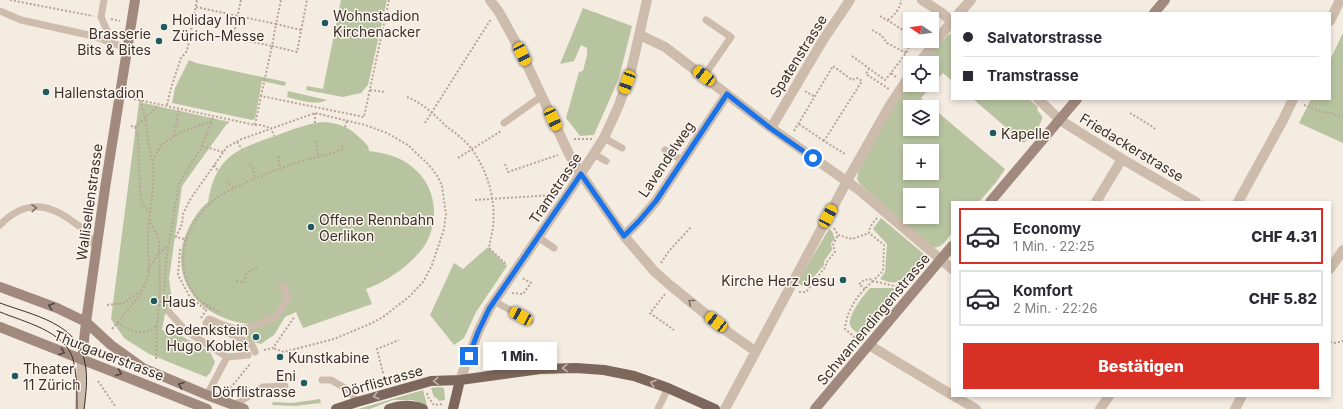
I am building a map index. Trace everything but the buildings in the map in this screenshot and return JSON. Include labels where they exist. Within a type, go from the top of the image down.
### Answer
[{"type":"main road","name":"Dörflistrasse","points":[[336,409],[431,381],[460,380],[540,369],[576,368],[604,370],[634,376],[668,388],[715,409]]},
{"type":"main road","points":[[449,407],[460,380]]},
{"type":"main road","name":"Dörflistrasse","points":[[389,409],[403,405],[423,409]]},
{"type":"street","name":"Wallisellenstrasse","points":[[80,409],[82,359],[86,322],[126,48],[135,0]]},
{"type":"street","points":[[490,0],[522,54],[569,154],[624,236],[655,272],[728,332],[755,352]]},
{"type":"street","name":"Tramstrasse","points":[[460,380],[478,332],[494,301],[594,154],[600,139],[619,104],[631,71],[647,0]]},
{"type":"street","name":"Spatenstrasse","points":[[770,128],[823,40],[850,0]]},
{"type":"street","points":[[922,0],[942,13],[951,21]]},
{"type":"street","points":[[960,12],[971,0]]},
{"type":"street","points":[[1155,12],[1165,0]]},
{"type":"street","points":[[1331,19],[1340,0]]},
{"type":"street","points":[[925,56],[951,23]]},
{"type":"street","points":[[640,35],[665,47],[770,128],[847,181],[951,268]]},
{"type":"street","points":[[725,409],[847,181],[890,105],[903,86]]},
{"type":"street","name":"Lavendelweg","points":[[624,236],[656,201],[727,94]]},
{"type":"street","name":"Friedackerstrasse","points":[[1039,100],[1060,120],[1122,159],[1194,201]]},
{"type":"street","points":[[991,201],[1076,100]]},
{"type":"street","points":[[1239,201],[1293,100]]},
{"type":"street","points":[[1097,201],[1122,159]]},
{"type":"street","name":"Schwamendingenstrasse","points":[[815,409],[865,344],[951,247]]},
{"type":"street","points":[[1331,268],[1343,250]]},
{"type":"street","name":"Thurgauerstrasse","points":[[5,289],[57,308],[86,322],[110,345],[143,368],[233,406],[244,409]]},
{"type":"street","name":"Thurgauerstrasse","points":[[0,327],[207,409]]},
{"type":"street","points":[[865,344],[951,395]]},
{"type":"street","points":[[955,397],[976,409]]},
{"type":"street","points":[[1100,409],[1108,397]]},
{"type":"street","points":[[1235,409],[1241,397]]},
{"type":"lane","points":[[104,0],[101,18],[112,42]]},
{"type":"lane","points":[[0,11],[21,20],[93,36],[126,48]]},
{"type":"lane","points":[[704,76],[730,37],[706,20]]},
{"type":"lane","points":[[504,125],[542,96]]},
{"type":"lane","points":[[600,139],[622,148]]},
{"type":"lane","points":[[665,150],[683,161]]},
{"type":"lane","points":[[594,154],[606,161]]},
{"type":"lane","points":[[0,225],[12,214],[26,208],[36,207],[50,209],[59,212],[87,232],[97,248]]},
{"type":"lane","points":[[538,237],[554,248]]},
{"type":"lane","points":[[0,283],[5,289]]},
{"type":"lane","points":[[255,352],[252,345],[206,323],[209,319],[213,318],[227,326],[239,329],[247,328],[276,317],[288,298],[283,286]]},
{"type":"lane","points":[[494,301],[530,321]]},
{"type":"lane","points":[[170,312],[186,331],[227,357],[248,355]]},
{"type":"lane","points":[[207,395],[227,357]]},
{"type":"lane","points":[[322,380],[331,380],[350,391],[357,402]]},
{"type":"lane","points":[[233,406],[262,388],[285,386]]},
{"type":"lane","points":[[661,406],[668,388]]},
{"type":"path","points":[[10,0],[120,21]]},
{"type":"path","points":[[166,106],[181,58],[187,51],[197,0]]},
{"type":"path","points":[[241,0],[233,38],[296,52],[307,0]]},
{"type":"path","points":[[255,125],[281,0]]},
{"type":"path","points":[[261,96],[364,117],[389,0]]},
{"type":"path","points":[[888,20],[894,16],[901,3],[901,0]]},
{"type":"path","points":[[196,7],[301,30]]},
{"type":"path","points":[[880,16],[903,30]]},
{"type":"path","points":[[425,123],[493,18]]},
{"type":"path","points":[[872,30],[881,35],[887,43],[906,53]]},
{"type":"path","points":[[852,56],[885,80],[908,48]]},
{"type":"path","points":[[789,141],[833,66],[852,80],[857,78],[862,81],[824,141]]},
{"type":"path","points":[[869,68],[866,74],[891,91]]},
{"type":"path","points":[[891,73],[896,77]]},
{"type":"path","points":[[370,90],[385,92]]},
{"type":"path","points":[[407,97],[416,101],[432,112],[472,148],[484,172],[489,185],[492,200],[493,227],[489,248],[508,267]]},
{"type":"path","points":[[134,99],[271,128]]},
{"type":"path","points":[[112,329],[143,290],[148,271],[149,219],[153,190],[153,161],[151,157],[145,117],[140,100]]},
{"type":"path","points":[[135,127],[160,104]]},
{"type":"path","points":[[1304,105],[1321,112],[1331,113],[1343,117]]},
{"type":"path","points":[[174,136],[180,109]]},
{"type":"path","points":[[315,113],[315,123]]},
{"type":"path","points":[[184,239],[176,237],[191,198],[227,147],[271,128],[315,113],[387,132],[408,145],[429,165],[438,176],[442,186],[446,214],[441,243],[432,266],[423,282],[410,296],[383,317],[334,339],[284,352],[273,348],[255,352],[253,360],[228,391]]},
{"type":"path","points":[[1130,113],[1156,130]]},
{"type":"path","points":[[159,306],[164,296],[168,245],[179,183],[202,146],[213,116]]},
{"type":"path","points":[[153,161],[161,145],[174,136],[212,121]]},
{"type":"path","points":[[345,126],[347,121]]},
{"type":"path","points":[[799,124],[845,154]]},
{"type":"path","points":[[458,158],[504,125]]},
{"type":"path","points":[[131,126],[135,127]]},
{"type":"path","points":[[135,127],[138,137],[142,204],[150,213]]},
{"type":"path","points":[[271,128],[274,136]]},
{"type":"path","points":[[573,139],[600,139]]},
{"type":"path","points":[[316,141],[318,156]]},
{"type":"path","points":[[237,142],[242,149]]},
{"type":"path","points":[[213,318],[190,297],[178,274],[182,249],[195,221],[218,196],[280,168],[318,156],[337,152],[342,149],[343,142]]},
{"type":"path","points":[[202,146],[223,152]]},
{"type":"path","points":[[505,164],[508,172],[561,154]]},
{"type":"path","points":[[278,156],[280,168]]},
{"type":"path","points":[[250,164],[255,178]]},
{"type":"path","points":[[214,166],[218,171]]},
{"type":"path","points":[[226,181],[234,188]]},
{"type":"path","points":[[475,200],[557,196]]},
{"type":"path","points":[[869,233],[870,227],[880,214]]},
{"type":"path","points":[[149,219],[159,239],[160,270],[156,361]]},
{"type":"path","points":[[655,272],[669,251],[691,227]]},
{"type":"path","points":[[835,230],[838,235],[852,239],[869,233]]},
{"type":"path","points":[[865,344],[845,329],[846,320],[853,303],[882,271],[884,245],[869,233]]},
{"type":"path","points":[[798,292],[806,292],[826,266],[826,263],[835,252],[833,245],[838,235]]},
{"type":"path","points":[[148,271],[159,253],[168,245]]},
{"type":"path","points":[[182,249],[183,267],[191,289],[201,301],[208,307],[215,310]]},
{"type":"path","points":[[236,281],[244,283],[245,275],[257,268]]},
{"type":"path","points":[[509,293],[523,294],[531,283],[520,276]]},
{"type":"path","points":[[865,289],[859,284],[864,280],[870,279],[905,289]]},
{"type":"path","points":[[671,286],[650,313],[674,330]]},
{"type":"path","points":[[107,305],[124,303],[143,290]]},
{"type":"path","points":[[134,296],[135,300]]},
{"type":"path","points":[[201,318],[208,307]]},
{"type":"path","points":[[273,348],[295,316]]},
{"type":"path","points":[[117,323],[135,331],[144,333],[152,330],[157,325]]},
{"type":"path","points":[[385,381],[377,349],[399,340]]},
{"type":"path","points":[[1331,342],[1343,341]]},
{"type":"path","points":[[98,381],[115,406]]},
{"type":"path","points":[[426,390],[428,397],[434,405],[449,407]]},
{"type":"green space","points":[[341,0],[387,0],[368,85],[361,93],[343,97],[306,90],[307,86],[323,89]]},
{"type":"green space","points":[[583,8],[632,26],[619,78],[594,135],[580,136],[566,118],[579,72],[583,71],[587,48],[581,45],[574,61],[560,64]]},
{"type":"green space","points":[[1343,33],[1343,143],[1299,123],[1310,100],[1331,100],[1331,58]]},
{"type":"green space","points":[[951,34],[951,80],[943,73],[939,77],[939,56],[930,56],[937,48],[939,48],[939,45]]},
{"type":"green space","points":[[189,60],[196,63],[286,82],[285,86],[262,81],[255,119],[252,120],[172,103],[175,88]]},
{"type":"green space","points":[[288,91],[327,100],[322,102],[302,101],[287,97]]},
{"type":"green space","points":[[903,92],[926,92],[921,98],[923,100],[903,100],[903,136],[939,136],[939,113],[1005,169],[980,201],[951,201],[951,234],[944,243],[935,248],[906,224],[939,224],[939,188],[903,188],[903,222],[860,184],[857,179],[858,171],[892,109]]},
{"type":"green space","points":[[974,100],[1030,100],[1038,107],[1037,110],[1042,116],[1042,119],[1039,126],[1024,143]]},
{"type":"green space","points":[[139,102],[230,122],[226,125],[182,186],[169,279],[173,307],[165,314],[162,330],[178,334],[210,352],[215,362],[210,373],[206,377],[149,354],[124,338],[111,319]]},
{"type":"green space","name":"Offene Rennbahn Oerlikon","points":[[325,122],[339,125],[350,130],[368,146],[369,151],[396,157],[411,166],[420,174],[431,193],[434,204],[434,216],[429,238],[423,248],[405,267],[382,282],[366,289],[372,304],[303,328],[296,312],[285,317],[274,335],[261,344],[250,341],[242,332],[261,325],[237,322],[210,311],[192,294],[186,284],[181,260],[182,247],[186,234],[195,216],[208,202],[217,174],[223,164],[231,156],[240,150],[264,140],[302,127]]},
{"type":"green space","points":[[881,218],[925,255],[926,260],[906,283],[889,282],[880,279],[885,272],[887,244],[873,229]]},
{"type":"green space","points":[[829,229],[832,231],[835,239],[831,243],[832,250],[824,261],[824,265],[805,287],[797,283]]},
{"type":"green space","points":[[488,247],[507,266],[476,312],[464,338],[454,345],[430,315],[454,263],[463,269]]},
{"type":"green space","points":[[870,288],[893,288],[899,292],[863,337],[851,327],[850,323],[856,307]]},
{"type":"green space","points":[[431,388],[444,388],[445,400],[439,401],[434,397]]},
{"type":"green space","points":[[423,390],[427,406],[413,400],[393,400],[370,409],[358,409]]},
{"type":"green space","points":[[320,399],[321,403],[294,406],[272,405],[273,402],[292,403]]},
{"type":"tram line","points":[[0,303],[52,322],[74,338],[81,349],[86,369],[84,409]]},
{"type":"tram line","points":[[0,312],[53,334],[69,349],[73,359],[75,371],[77,409]]},
{"type":"place","name":"Wohnstadion Kirchenacker","points":[[325,23]]},
{"type":"place","name":"Holiday Inn Zürich-Messe","points":[[164,27]]},
{"type":"place","name":"Brasserie Bits & Bites","points":[[159,41]]},
{"type":"place","name":"Hallenstadion","points":[[46,92]]},
{"type":"place","name":"Kapelle","points":[[993,133]]},
{"type":"place","name":"Offene Rennbahn Oerlikon","points":[[311,227]]},
{"type":"place","name":"Kirche Herz Jesu","points":[[843,280]]},
{"type":"place","name":"Haus","points":[[154,301]]},
{"type":"place","name":"Gedenkstein Hugo Koblet","points":[[256,337]]},
{"type":"place","name":"Kunstkabine","points":[[280,357]]},
{"type":"place","name":"Theater 11 Zürich","points":[[15,376]]},
{"type":"place","name":"Eni Dörflistrasse","points":[[304,383]]},
{"type":"route","points":[[469,356],[489,309],[581,174],[624,236],[656,201],[727,94],[770,128],[813,158]]}]
